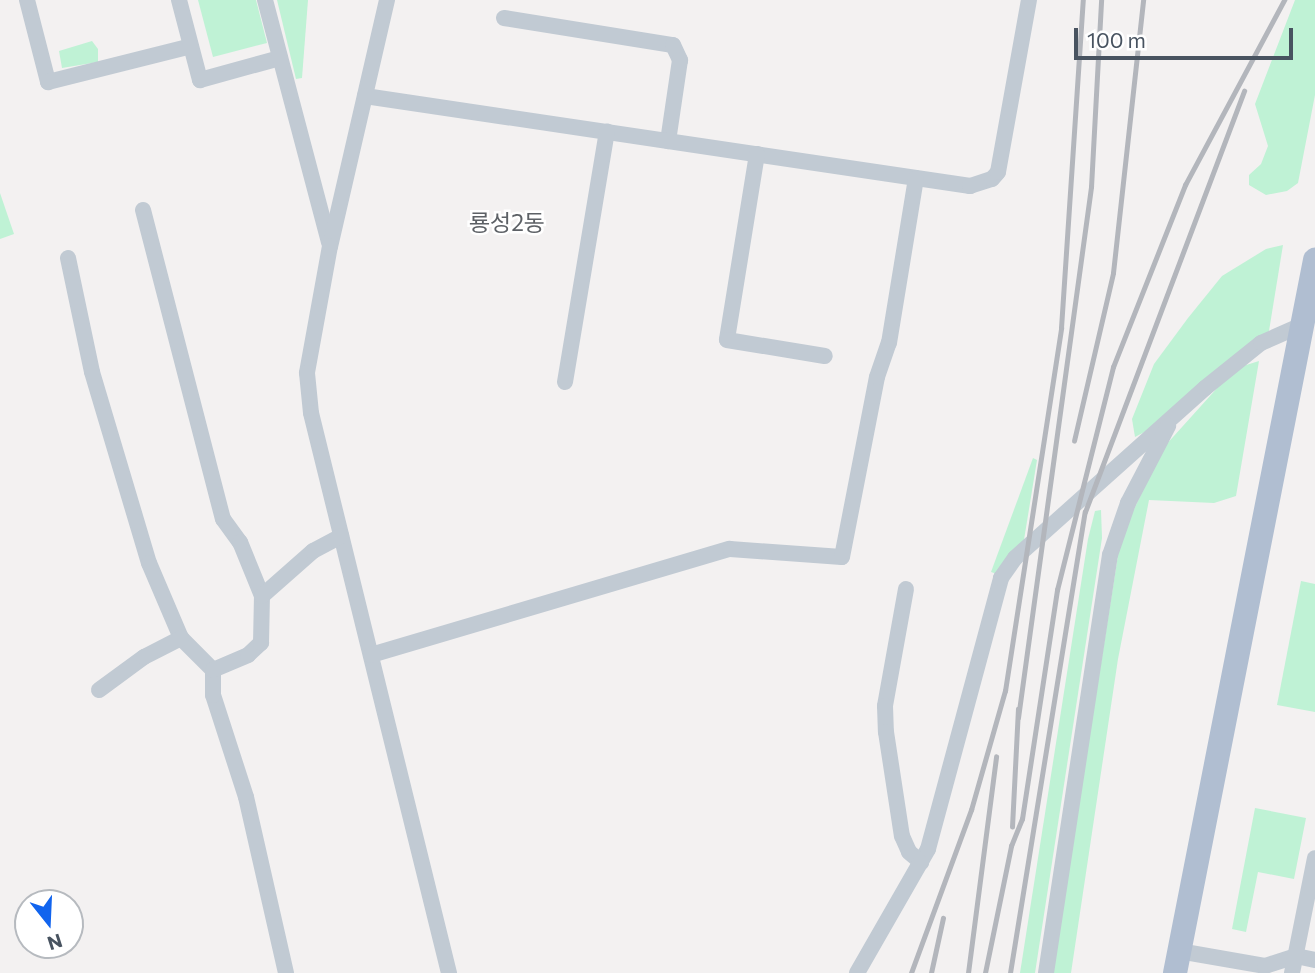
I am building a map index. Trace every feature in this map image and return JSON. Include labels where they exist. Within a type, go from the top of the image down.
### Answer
[{"type":"main road","points":[[1177,962],[1315,260]]},
{"type":"street","points":[[26,0],[48,82],[191,46]]},
{"type":"street","points":[[179,0],[200,80],[281,58]]},
{"type":"street","points":[[265,0],[330,246]]},
{"type":"street","points":[[387,0],[330,246],[307,373],[311,413],[449,973]]},
{"type":"street","points":[[365,96],[970,186],[992,179],[998,172],[1029,0]]},
{"type":"street","points":[[504,18],[673,45],[681,60],[668,141]]},
{"type":"street","points":[[565,382],[607,132]]},
{"type":"street","points":[[757,154],[727,340],[825,356]]},
{"type":"street","points":[[371,655],[730,549],[842,557],[877,377],[889,343],[916,178]]},
{"type":"street","points":[[144,210],[223,519],[240,542],[262,596],[261,643],[248,655],[213,670]]},
{"type":"street","points":[[68,258],[92,372],[149,563],[181,638],[213,670],[213,695],[250,810],[286,973]]},
{"type":"street","points":[[857,973],[921,862],[943,804],[988,613],[1001,578],[1015,558],[1205,388],[1261,343],[1302,325]]},
{"type":"street","points":[[1046,973],[1107,567],[1128,503],[1169,423]]},
{"type":"street","points":[[262,596],[313,551],[341,536]]},
{"type":"street","points":[[906,589],[885,706],[886,732],[902,836],[909,852],[921,862]]},
{"type":"street","points":[[99,690],[144,657],[181,638]]},
{"type":"street","points":[[1292,973],[1315,858]]},
{"type":"street","points":[[1177,962],[1265,966],[1296,956],[1315,960]]},
{"type":"green space","points":[[198,0],[256,0],[267,43],[213,57]]},
{"type":"green space","points":[[277,0],[308,0],[302,78],[296,79]]},
{"type":"green space","points":[[1295,0],[1315,0],[1315,95],[1298,183],[1287,191],[1266,195],[1249,185],[1249,175],[1261,164],[1268,146],[1255,104]]},
{"type":"green space","points":[[92,41],[98,49],[98,62],[62,68],[59,51]]},
{"type":"green space","points":[[0,193],[14,234],[0,239]]},
{"type":"green space","points":[[1283,245],[1269,331],[1156,426],[1135,437],[1132,419],[1154,364],[1188,318],[1222,276],[1266,249]]},
{"type":"green space","points":[[1259,361],[1236,496],[1214,503],[1149,500],[1118,659],[1071,973],[1052,973],[1121,536],[1164,447],[1219,386],[1243,366]]},
{"type":"green space","points":[[1033,458],[1037,460],[1023,546],[997,574],[991,572]]},
{"type":"green space","points":[[1101,510],[1102,538],[1035,973],[1020,973],[1088,539],[1095,511]]},
{"type":"green space","points":[[1301,581],[1315,584],[1315,712],[1277,705]]},
{"type":"green space","points":[[1255,808],[1306,818],[1294,879],[1258,872],[1246,932],[1232,929]]},
{"type":"railway","points":[[911,973],[971,810],[1005,691],[1061,328],[1083,0]]},
{"type":"railway","points":[[1018,718],[1091,187],[1101,0]]},
{"type":"railway","points":[[1074,441],[1113,273],[1143,0]]},
{"type":"railway","points":[[985,973],[1011,846],[1022,819],[1057,590],[1113,367],[1185,185],[1284,0]]},
{"type":"railway","points":[[1010,973],[1085,512],[1244,91]]},
{"type":"railway","points":[[1012,827],[1018,709]]},
{"type":"railway","points":[[968,973],[996,757]]},
{"type":"railway","points":[[931,973],[943,918]]},
{"type":"district","name":"룡성2동","points":[[507,222]]}]
